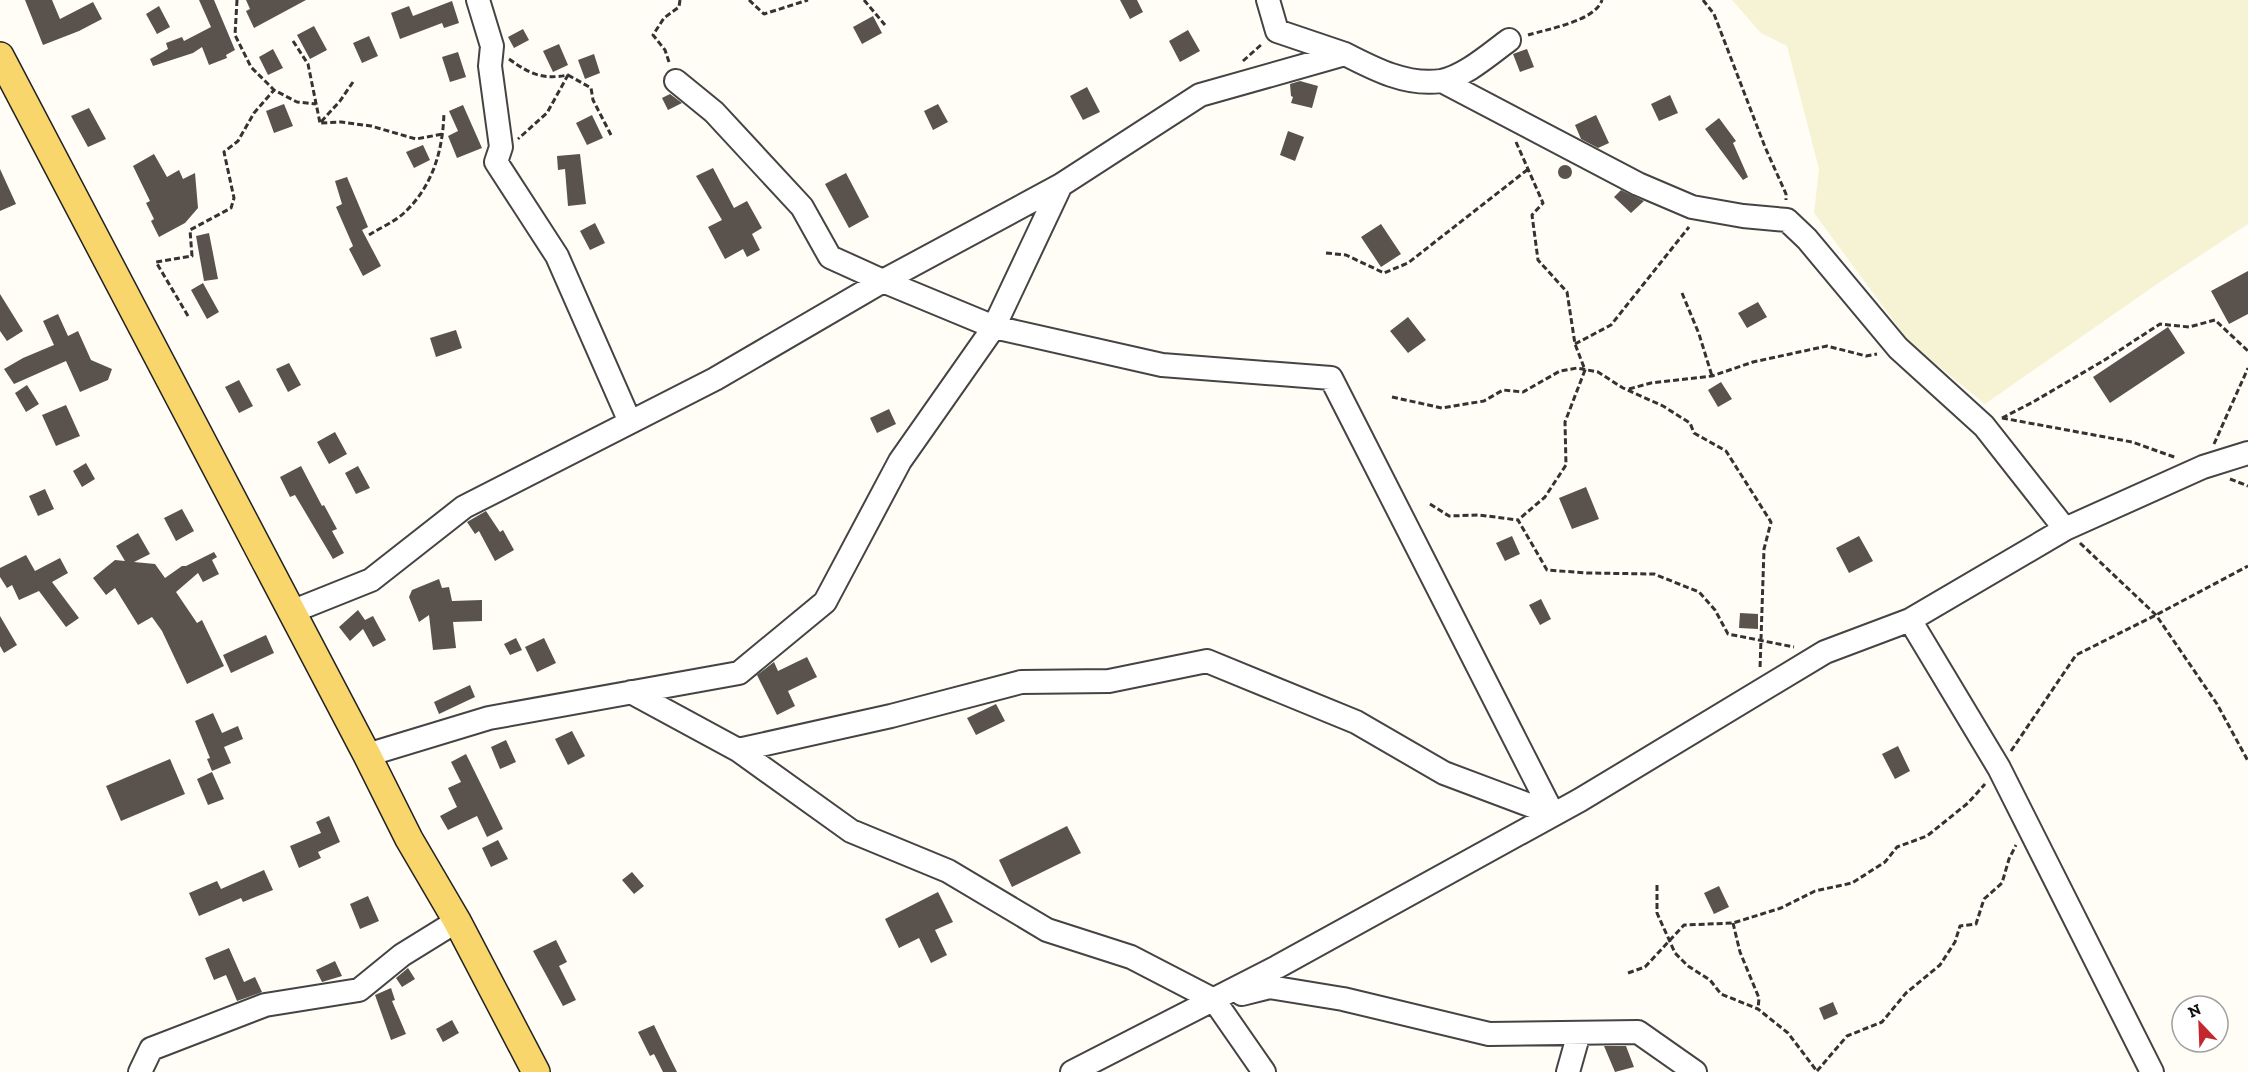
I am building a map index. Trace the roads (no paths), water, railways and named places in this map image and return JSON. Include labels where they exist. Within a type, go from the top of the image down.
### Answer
[{"type":"main road","points":[[0,56],[409,839],[457,921],[536,1072]]},
{"type":"street","points":[[478,0],[492,46],[490,66],[501,147],[496,162],[557,256],[630,422]]},
{"type":"street","points":[[1268,0],[1277,31],[1345,54],[1377,71],[1407,80],[1442,81],[1638,184],[1692,207],[1743,216],[1787,220],[1807,239],[1898,348],[1993,422],[2065,529]]},
{"type":"street","points":[[1442,81],[1470,68],[1509,40]]},
{"type":"street","points":[[291,612],[371,580],[464,507],[715,379],[883,281],[1061,185],[1200,95],[1345,54]]},
{"type":"street","points":[[676,81],[714,112],[802,207],[830,257],[994,327],[1162,365],[1331,378],[1553,814]]},
{"type":"street","points":[[367,755],[489,718],[739,673],[825,602],[900,461],[994,327],[1061,185]]},
{"type":"street","points":[[1072,1072],[1214,1000],[1580,800],[1826,652],[1910,620],[2065,529],[2203,467],[2248,453]]},
{"type":"street","points":[[1910,620],[2000,768],[2152,1072]]},
{"type":"street","points":[[738,750],[891,716],[1021,682],[1109,681],[1207,661],[1356,722],[1444,773],[1553,814]]},
{"type":"street","points":[[631,692],[738,750],[851,831],[948,871],[1047,930],[1131,957],[1214,1000],[1264,1072]]},
{"type":"street","points":[[140,1072],[151,1049],[265,1005],[359,990],[402,955],[457,921]]},
{"type":"street","points":[[1214,1000],[1270,987],[1343,999],[1489,1034],[1638,1032],[1695,1072]]},
{"type":"street","points":[[1568,1072],[1579,1033]]}]
